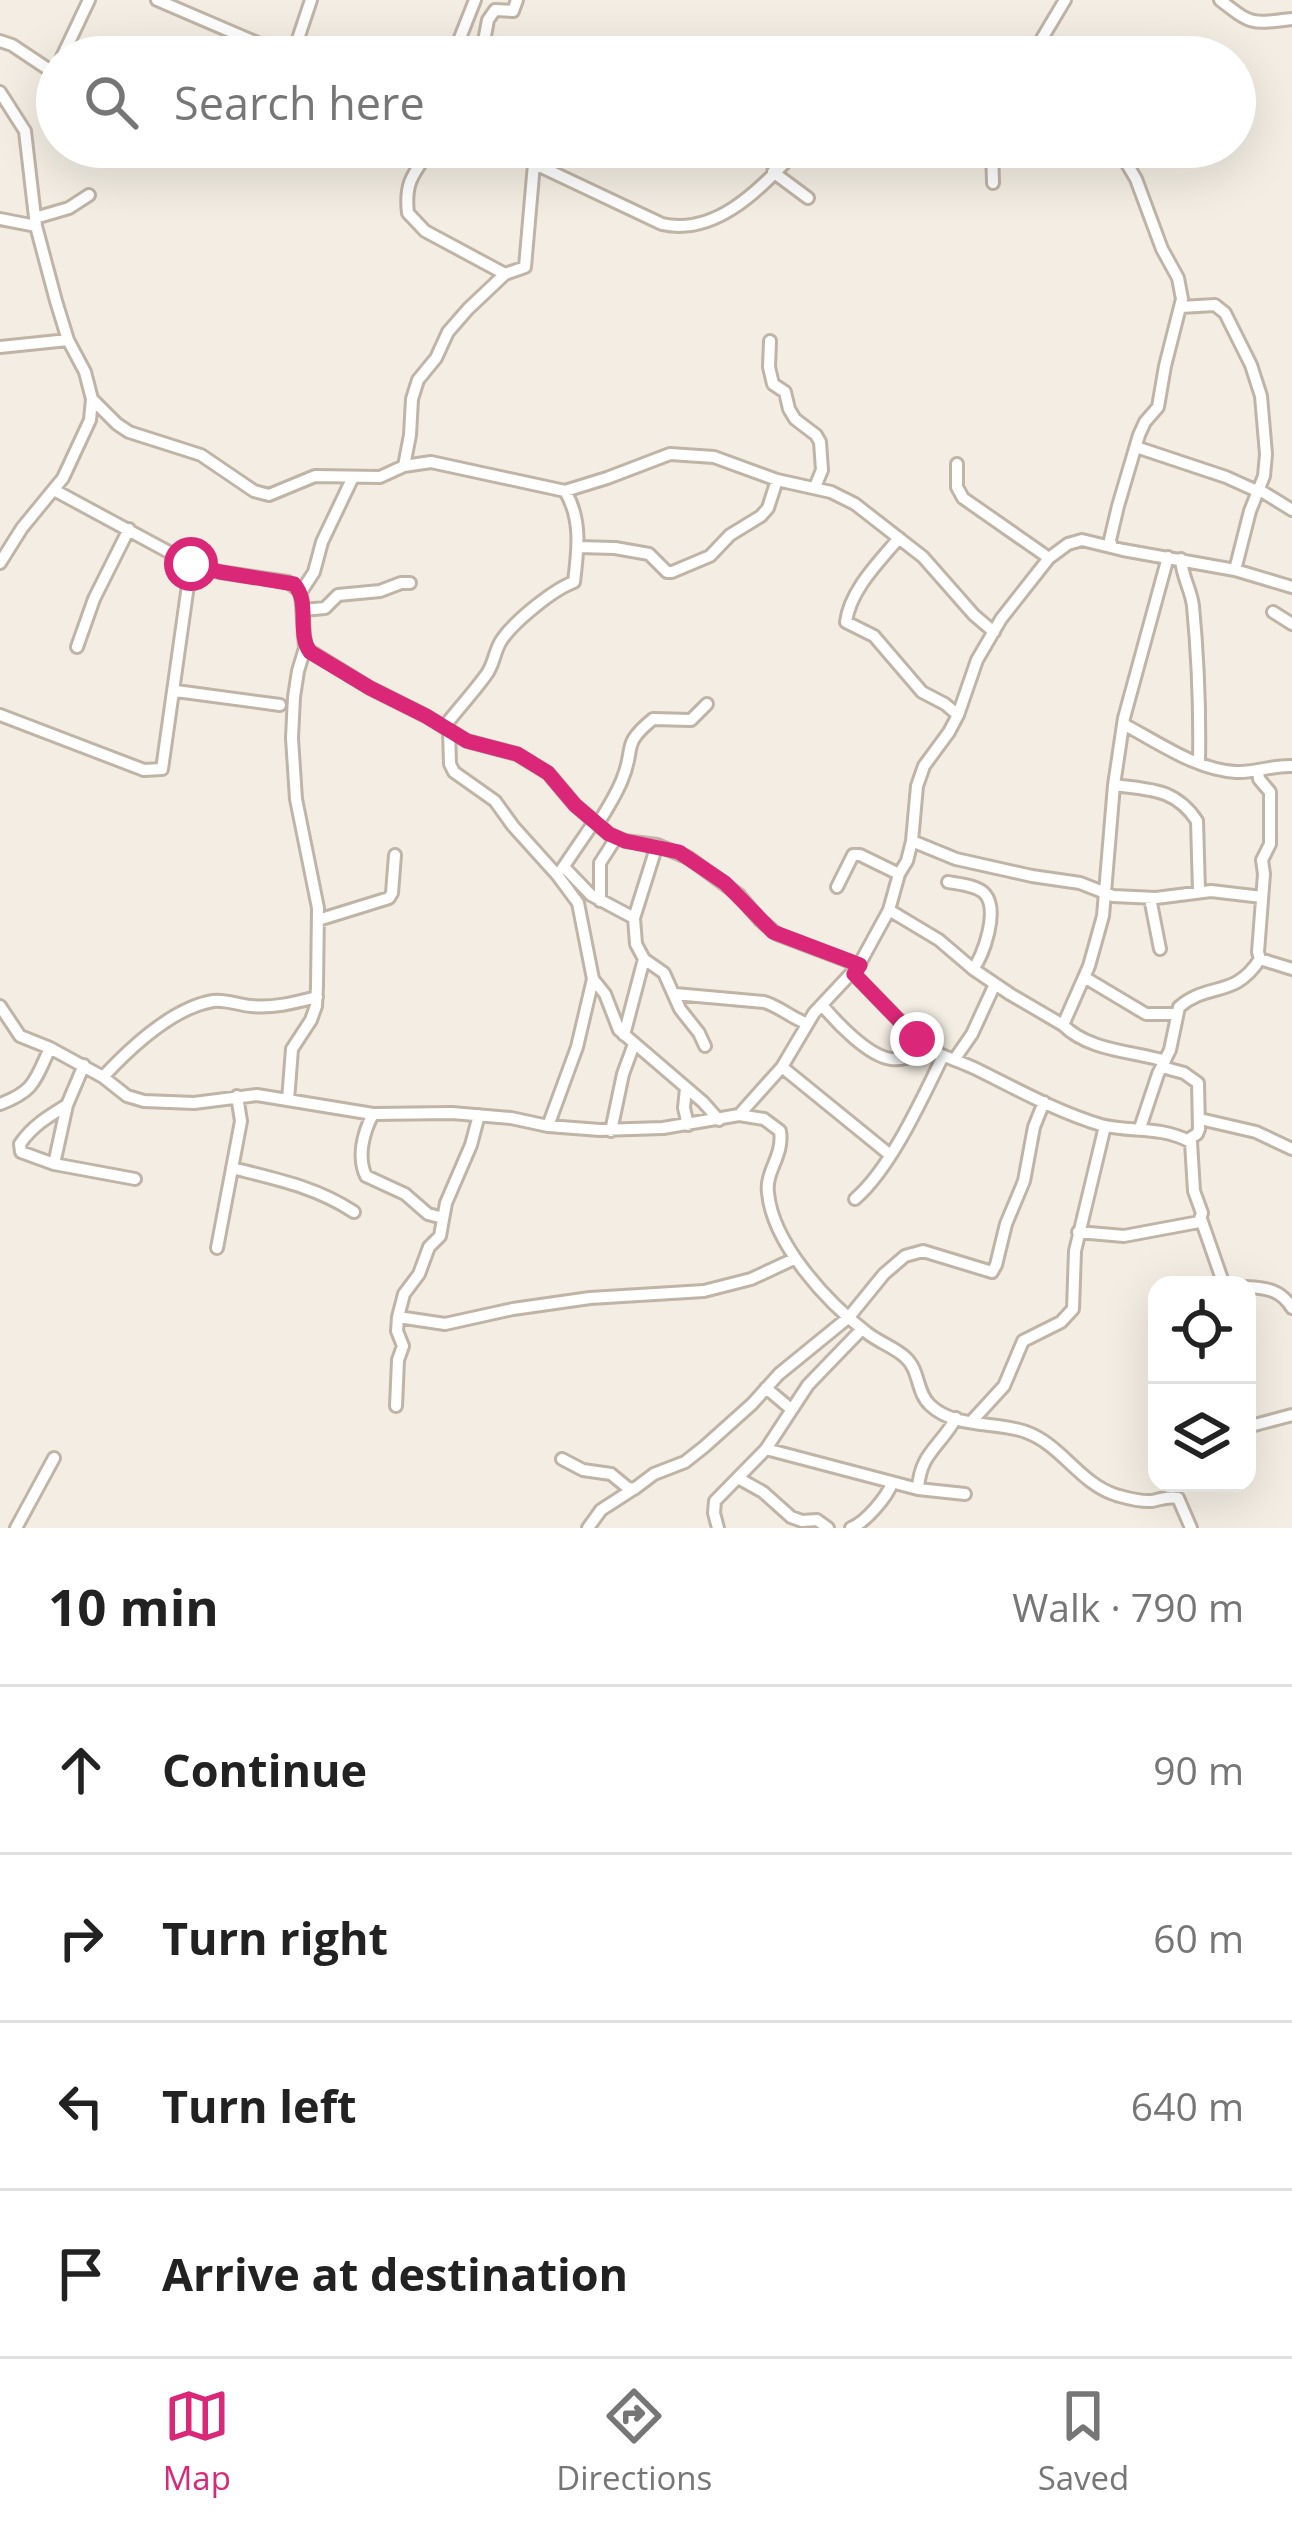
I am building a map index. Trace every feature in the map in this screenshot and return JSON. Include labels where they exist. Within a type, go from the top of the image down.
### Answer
[{"type":"street","points":[[72,36],[89,0]]},
{"type":"street","points":[[157,0],[241,36]]},
{"type":"street","points":[[191,15],[195,0]]},
{"type":"street","points":[[298,36],[311,0]]},
{"type":"street","points":[[461,36],[475,0]]},
{"type":"street","points":[[486,36],[490,15],[495,10],[513,10],[517,0]]},
{"type":"street","points":[[1220,0],[1250,21],[1292,19]]},
{"type":"street","points":[[1046,36],[1063,2]]},
{"type":"street","points":[[0,41],[36,59]]},
{"type":"street","points":[[0,92],[25,131],[36,222],[68,340],[85,372],[92,399],[91,420],[54,490],[0,562]]},
{"type":"street","points":[[417,168],[407,186],[408,213],[425,231],[505,274]]},
{"type":"street","points":[[404,466],[418,380],[459,319],[505,274],[526,262],[534,168]]},
{"type":"street","points":[[543,168],[675,226],[699,224],[729,211],[777,168]]},
{"type":"street","points":[[993,168],[993,183]]},
{"type":"street","points":[[1112,547],[1118,506],[1136,447],[1145,422],[1159,404],[1181,307],[1178,278],[1130,168]]},
{"type":"street","points":[[773,172],[808,198]]},
{"type":"street","points":[[0,218],[36,222],[89,195]]},
{"type":"street","points":[[1181,307],[1220,307],[1251,365],[1261,396],[1264,476],[1235,570]]},
{"type":"street","points":[[0,346],[68,340]]},
{"type":"street","points":[[770,341],[773,384],[785,392],[795,418],[820,442],[822,470],[814,488]]},
{"type":"street","points":[[92,399],[129,432],[201,455],[261,494],[276,493],[315,476],[380,477],[430,461],[565,490],[670,454],[714,457],[777,480],[831,491],[855,503],[923,557],[994,632]]},
{"type":"street","points":[[1136,447],[1226,477],[1292,510]]},
{"type":"street","points":[[957,464],[957,487],[963,498],[1048,558]]},
{"type":"street","points":[[288,1100],[292,1049],[309,1025],[317,997],[318,920],[296,799],[292,738],[294,697],[305,648],[301,592],[314,572],[322,542],[353,477]]},
{"type":"street","points":[[578,547],[645,553],[672,572],[710,556],[761,516],[777,480]]},
{"type":"street","points":[[54,490],[191,564],[288,582],[301,592]]},
{"type":"street","points":[[565,490],[577,518],[574,582],[558,587],[511,627],[487,675],[447,729],[450,764],[454,772],[495,800],[513,826],[561,872],[600,901],[634,918]]},
{"type":"street","points":[[77,647],[94,599],[129,530]]},
{"type":"street","points":[[899,538],[860,587],[846,622],[874,636],[922,692],[958,715]]},
{"type":"street","points":[[739,1115],[782,1067],[806,1023],[857,969],[889,910],[907,861],[921,772],[958,715],[977,660],[1014,599],[1048,558],[1082,540],[1235,570],[1289,586],[1292,573]]},
{"type":"street","points":[[1063,1025],[1100,926],[1123,724],[1168,557]]},
{"type":"street","points":[[1181,559],[1196,642],[1199,763]]},
{"type":"street","points":[[0,715],[144,770],[162,769],[191,564]]},
{"type":"street","points":[[303,610],[326,608],[338,595],[410,584]]},
{"type":"street","points":[[1273,612],[1292,624]]},
{"type":"street","points":[[305,648],[467,741],[507,750],[530,762],[548,773],[596,824],[616,838],[679,852],[710,871],[777,934],[857,969],[929,1050],[1106,1126],[1189,1139],[1197,1134],[1198,1083],[1163,1064],[1073,1034],[889,910]]},
{"type":"street","points":[[174,688],[280,706]]},
{"type":"street","points":[[561,872],[624,777],[635,734],[653,719],[691,720],[707,704]]},
{"type":"street","points":[[1123,724],[1211,769],[1258,771],[1292,766]]},
{"type":"street","points":[[1141,1128],[1179,1007],[1190,998],[1240,982],[1260,959],[1262,860],[1270,844],[1271,822],[1270,792],[1258,771]]},
{"type":"street","points":[[1114,785],[1174,796],[1194,815],[1198,891]]},
{"type":"street","points":[[600,901],[600,862],[616,838]]},
{"type":"street","points":[[912,842],[956,859],[1079,884],[1106,894],[1150,898],[1198,891],[1262,896]]},
{"type":"street","points":[[658,845],[634,918],[636,944],[644,959],[664,973],[680,1009],[705,1046]]},
{"type":"street","points":[[318,920],[389,898],[395,855]]},
{"type":"street","points":[[837,887],[853,855],[899,874]]},
{"type":"street","points":[[548,1126],[577,1047],[592,979],[578,903],[561,872]]},
{"type":"street","points":[[947,882],[970,886],[988,899],[986,942],[973,969]]},
{"type":"street","points":[[1150,898],[1160,949]]},
{"type":"street","points":[[611,1131],[644,959]]},
{"type":"street","points":[[1260,959],[1292,969]]},
{"type":"street","points":[[1084,976],[1146,1014],[1177,1014]]},
{"type":"street","points":[[592,979],[605,994],[613,1022],[629,1040],[719,1120]]},
{"type":"street","points":[[855,1199],[868,1188],[949,1058],[972,1034],[995,984]]},
{"type":"street","points":[[675,994],[764,1002],[806,1023]]},
{"type":"street","points":[[103,1077],[146,1036],[196,1006],[219,1000],[274,1008],[317,997]]},
{"type":"street","points":[[822,1005],[837,1024],[887,1059],[929,1050]]},
{"type":"street","points":[[0,1007],[20,1036],[84,1065],[127,1096],[143,1101],[194,1103],[257,1095],[373,1114],[479,1115],[611,1131],[739,1115],[764,1119],[780,1131],[781,1150],[767,1189],[794,1259],[862,1329],[908,1360],[931,1406],[956,1418],[1034,1435],[1110,1493],[1148,1501],[1178,1498],[1191,1528]]},
{"type":"street","points":[[0,1104],[24,1095],[50,1048]]},
{"type":"street","points":[[54,1164],[67,1106],[84,1065]]},
{"type":"street","points":[[782,1067],[889,1154]]},
{"type":"street","points":[[686,1088],[683,1108],[688,1125]]},
{"type":"street","points":[[762,1091],[758,1098],[764,1119]]},
{"type":"street","points":[[217,1248],[241,1121],[237,1096]]},
{"type":"street","points":[[588,1528],[605,1507],[661,1470],[690,1458],[752,1405],[849,1316],[905,1256],[915,1252],[941,1255],[987,1272],[994,1270],[1044,1102]]},
{"type":"street","points":[[67,1106],[26,1136],[19,1148],[26,1156],[135,1178]]},
{"type":"street","points":[[373,1114],[363,1145],[366,1177],[405,1193],[428,1214],[443,1218]]},
{"type":"street","points":[[396,1406],[403,1346],[398,1317],[404,1294],[419,1274],[425,1253],[440,1236],[479,1115]]},
{"type":"street","points":[[1200,1119],[1256,1132],[1292,1149]]},
{"type":"street","points":[[971,1421],[1004,1386],[1023,1341],[1073,1309],[1078,1232],[1106,1126]]},
{"type":"street","points":[[1189,1139],[1201,1220],[1221,1276]]},
{"type":"street","points":[[232,1168],[296,1183],[354,1212]]},
{"type":"street","points":[[1078,1232],[1124,1236],[1201,1220]]},
{"type":"street","points":[[398,1317],[445,1324],[590,1298],[704,1291],[751,1279],[794,1259]]},
{"type":"street","points":[[1256,1288],[1270,1289],[1292,1308]]},
{"type":"street","points":[[718,1528],[715,1501],[766,1449],[835,1354],[862,1329]]},
{"type":"street","points":[[766,1388],[791,1409]]},
{"type":"street","points":[[1256,1425],[1292,1415]]},
{"type":"street","points":[[918,1489],[924,1460],[956,1418]]},
{"type":"street","points":[[766,1449],[918,1489],[965,1494]]},
{"type":"street","points":[[16,1528],[54,1458]]},
{"type":"street","points":[[562,1459],[583,1470],[611,1474],[632,1490]]},
{"type":"street","points":[[738,1478],[791,1517],[817,1520],[828,1528]]},
{"type":"street","points":[[851,1528],[867,1520],[892,1483]]},
{"type":"street","points":[[1167,1496],[1169,1492]]},
{"type":"route","points":[[191,564],[294,584],[301,592],[304,644],[310,652],[467,741],[517,754],[548,773],[609,834],[679,852],[710,871],[740,895],[773,932],[860,965],[854,974],[917,1039]]}]
